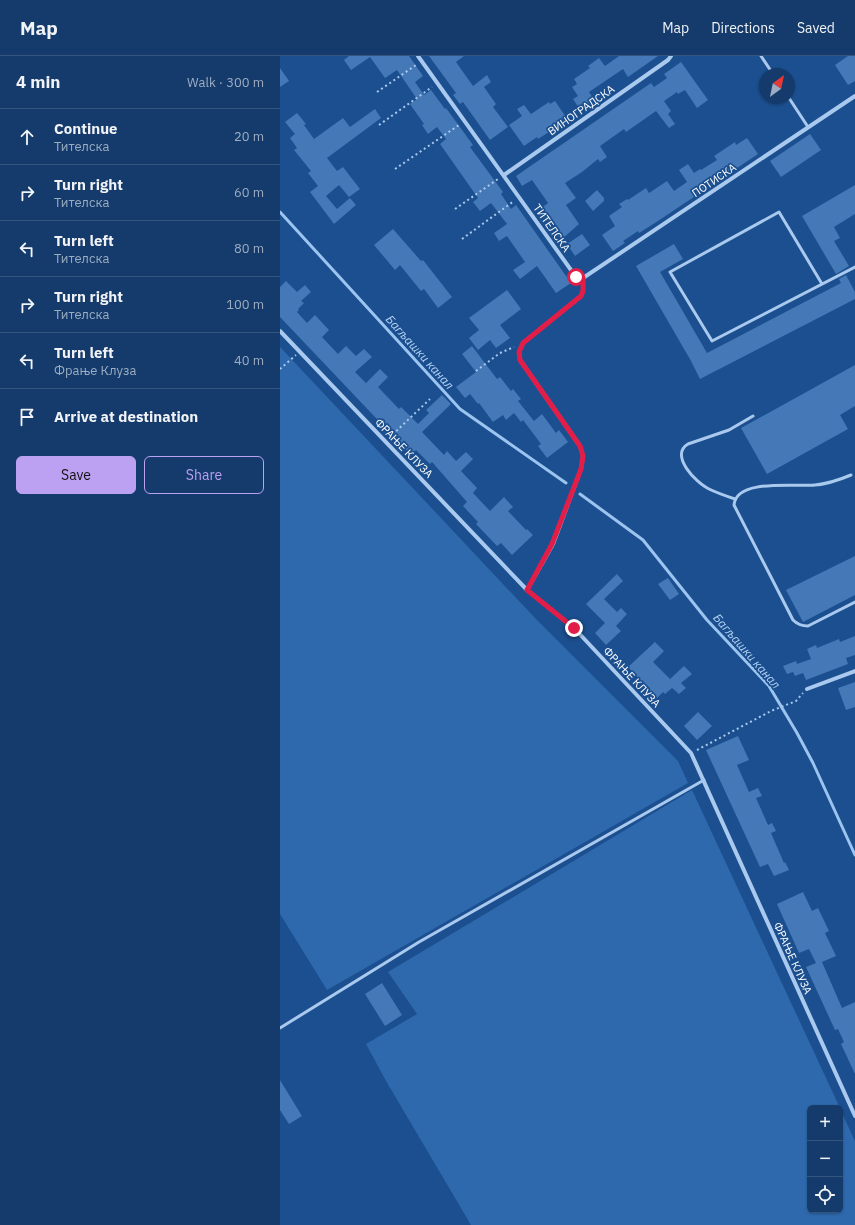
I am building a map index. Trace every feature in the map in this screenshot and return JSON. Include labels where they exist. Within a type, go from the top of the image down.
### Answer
[{"type":"street","name":"ТИТЕЛСКА","points":[[418,56],[576,277],[583,278]]},
{"type":"street","name":"ВИНОГРАДСКА","points":[[504,175],[670,58]]},
{"type":"street","name":"ПОТИСКА","points":[[583,278],[855,96]]},
{"type":"street","points":[[527,590],[552,544],[581,469],[583,456],[580,446],[520,360],[519,352],[523,343],[581,296],[583,291],[583,278]]},
{"type":"street","name":"ФРАЊЕ КЛУЗА","points":[[280,331],[527,590],[574,628],[691,752],[855,1116]]},
{"type":"street","points":[[807,689],[855,671]]},
{"type":"lane","points":[[761,56],[769,68]]},
{"type":"lane","points":[[793,104],[808,128]]},
{"type":"lane","points":[[822,284],[779,212],[670,272],[712,341],[855,267]]},
{"type":"lane","points":[[735,499],[709,490],[698,482],[685,465],[681,452],[688,444],[729,430],[753,416]]},
{"type":"lane","points":[[851,475],[824,484],[808,486],[786,485],[755,487],[740,493],[735,499],[734,505],[793,620],[803,626],[808,626],[855,602]]},
{"type":"lane","points":[[280,1028],[418,942],[704,780]]},
{"type":"path","points":[[377,92],[422,61]]},
{"type":"path","points":[[379,125],[437,82]]},
{"type":"path","points":[[395,169],[465,120]]},
{"type":"path","points":[[455,210],[504,175]]},
{"type":"path","points":[[462,239],[520,197]]},
{"type":"path","points":[[476,371],[500,353],[523,343]]},
{"type":"path","points":[[280,369],[300,352]]},
{"type":"path","points":[[385,442],[430,399]]},
{"type":"path","points":[[691,752],[771,710],[796,701],[807,689]]},
{"type":"shaded area","points":[[280,347],[536,619],[678,761],[688,783],[327,990],[280,914]]},
{"type":"shaded area","points":[[692,790],[839,1105],[807,1105],[807,1213],[843,1213],[843,1115],[855,1141],[855,1225],[471,1225],[386,1081],[366,1044],[417,1014],[388,972]]},
{"type":"building","points":[[349,56],[409,56],[423,76],[415,82],[424,95],[431,90],[445,109],[446,108],[473,145],[470,147],[503,192],[501,194],[511,209],[516,205],[571,283],[556,293],[537,266],[520,279],[513,270],[525,262],[507,236],[499,241],[494,233],[507,224],[491,203],[480,211],[473,202],[478,198],[440,144],[446,139],[437,127],[428,134],[422,125],[424,124],[410,104],[417,99],[397,70],[385,78],[370,57],[351,70],[344,60]]},
{"type":"building","points":[[429,56],[464,56],[456,62],[473,86],[487,75],[491,82],[484,87],[496,104],[493,107],[508,127],[490,140],[463,102],[460,104],[453,95],[456,93]]},
{"type":"building","points":[[619,56],[658,56],[628,77],[623,69],[589,92],[595,101],[581,111],[573,99],[578,96],[572,87],[577,84],[574,79],[590,68],[588,66],[599,58],[605,66]]},
{"type":"building","points":[[848,56],[855,56],[855,81],[848,85],[835,65]]},
{"type":"building","points":[[681,62],[708,100],[697,108],[685,90],[678,94],[677,92],[664,101],[671,111],[668,114],[675,124],[669,128],[656,111],[626,132],[624,129],[600,146],[607,157],[600,162],[598,159],[565,183],[576,198],[566,205],[579,224],[561,240],[539,210],[548,203],[532,180],[522,186],[516,176],[651,83],[654,87],[667,78],[664,74]]},
{"type":"building","points":[[280,68],[289,81],[280,87]]},
{"type":"building","points":[[555,101],[568,120],[524,146],[509,125],[522,116],[517,109],[524,105],[531,114],[549,102],[550,104]]},
{"type":"building","points":[[375,109],[381,118],[327,158],[337,171],[343,167],[360,189],[349,197],[339,185],[326,196],[337,209],[350,198],[356,205],[334,224],[310,192],[318,186],[308,173],[311,171],[294,150],[297,148],[290,138],[295,134],[285,122],[297,113],[306,124],[304,125],[314,139],[343,118],[350,127]]},
{"type":"building","points":[[810,134],[821,150],[781,177],[770,161]]},
{"type":"building","points":[[747,138],[758,154],[658,221],[639,233],[638,231],[623,241],[625,243],[613,251],[602,235],[615,226],[609,216],[622,207],[619,204],[646,188],[649,193],[667,181],[674,191],[687,182],[679,170],[688,164],[694,173],[700,169],[701,170],[717,160],[714,156],[735,142],[736,145]]},
{"type":"building","points":[[855,185],[855,214],[834,227],[840,238],[834,241],[849,266],[836,274],[802,216]]},
{"type":"building","points":[[597,190],[604,198],[604,201],[593,211],[585,201]]},
{"type":"building","points":[[393,229],[421,261],[423,260],[452,297],[438,308],[424,289],[421,291],[400,265],[395,270],[374,245]]},
{"type":"building","points":[[582,234],[590,245],[575,256],[567,244]]},
{"type":"building","points":[[674,244],[683,259],[660,272],[707,353],[841,283],[839,279],[846,275],[855,292],[855,299],[700,379],[636,266]]},
{"type":"building","points":[[286,281],[297,292],[305,285],[311,292],[301,301],[304,303],[297,312],[307,323],[315,315],[329,330],[322,337],[338,354],[346,346],[356,356],[364,349],[372,357],[355,372],[366,383],[380,369],[388,377],[378,387],[399,409],[401,407],[418,424],[429,413],[426,410],[442,395],[451,404],[422,432],[444,455],[447,451],[456,461],[466,452],[473,459],[461,471],[477,488],[473,493],[490,511],[504,497],[513,507],[508,511],[526,530],[527,529],[533,535],[512,555],[501,543],[497,546],[476,524],[478,522],[463,506],[467,502],[432,462],[430,464],[416,450],[411,455],[280,317],[280,287]]},
{"type":"building","points":[[507,290],[521,309],[500,325],[510,338],[496,348],[490,340],[478,350],[469,338],[479,330],[469,318]]},
{"type":"building","points":[[472,346],[497,379],[500,377],[511,391],[513,389],[521,399],[518,401],[534,421],[542,414],[556,433],[559,430],[568,442],[547,458],[538,446],[541,444],[523,420],[521,422],[514,413],[506,420],[503,415],[493,422],[479,403],[478,404],[470,394],[465,398],[456,387],[476,372],[462,354]]},
{"type":"building","points":[[855,365],[855,406],[840,415],[848,429],[767,474],[741,428]]},
{"type":"building","points":[[855,556],[855,595],[803,622],[786,590]]},
{"type":"building","points":[[617,574],[623,581],[604,599],[617,612],[621,608],[627,614],[616,626],[621,631],[606,645],[595,633],[605,623],[586,604]]},
{"type":"building","points":[[668,578],[679,594],[670,600],[658,584]]},
{"type":"building","points":[[855,636],[855,655],[846,658],[848,664],[806,680],[803,673],[795,676],[793,672],[787,674],[783,666],[796,661],[797,664],[811,659],[807,649],[816,645],[817,648],[839,639],[840,642]]},
{"type":"building","points":[[655,642],[664,651],[653,662],[670,679],[684,666],[692,674],[681,683],[686,688],[679,694],[672,688],[665,694],[663,692],[657,698],[628,667]]},
{"type":"building","points":[[855,682],[855,707],[846,710],[838,688]]},
{"type":"building","points":[[698,712],[712,726],[697,740],[684,726]]},
{"type":"building","points":[[738,736],[749,760],[737,765],[749,792],[758,788],[762,796],[756,798],[768,825],[772,823],[776,831],[771,833],[784,863],[785,862],[789,870],[774,876],[768,864],[760,867],[706,750]]},
{"type":"building","points":[[803,892],[812,911],[818,908],[829,931],[825,933],[836,956],[822,962],[842,1008],[855,1002],[855,1074],[841,1044],[844,1042],[838,1029],[835,1030],[806,967],[816,963],[809,949],[799,953],[777,904]]},
{"type":"building","points":[[382,983],[402,1015],[385,1026],[365,994]]},
{"type":"building","points":[[280,1080],[302,1116],[289,1124],[280,1110]]},
{"type":"waterway","name":"Багљашки канал","points":[[280,212],[460,409],[566,483]]},
{"type":"waterway","name":"Багљашки канал","points":[[580,494],[643,540],[707,620],[769,686],[813,763],[855,855]]},
{"type":"route","points":[[574,628],[527,590],[552,544],[581,469],[583,456],[580,446],[520,360],[519,352],[523,343],[581,296],[583,291],[583,278],[581,279],[576,277]]}]
